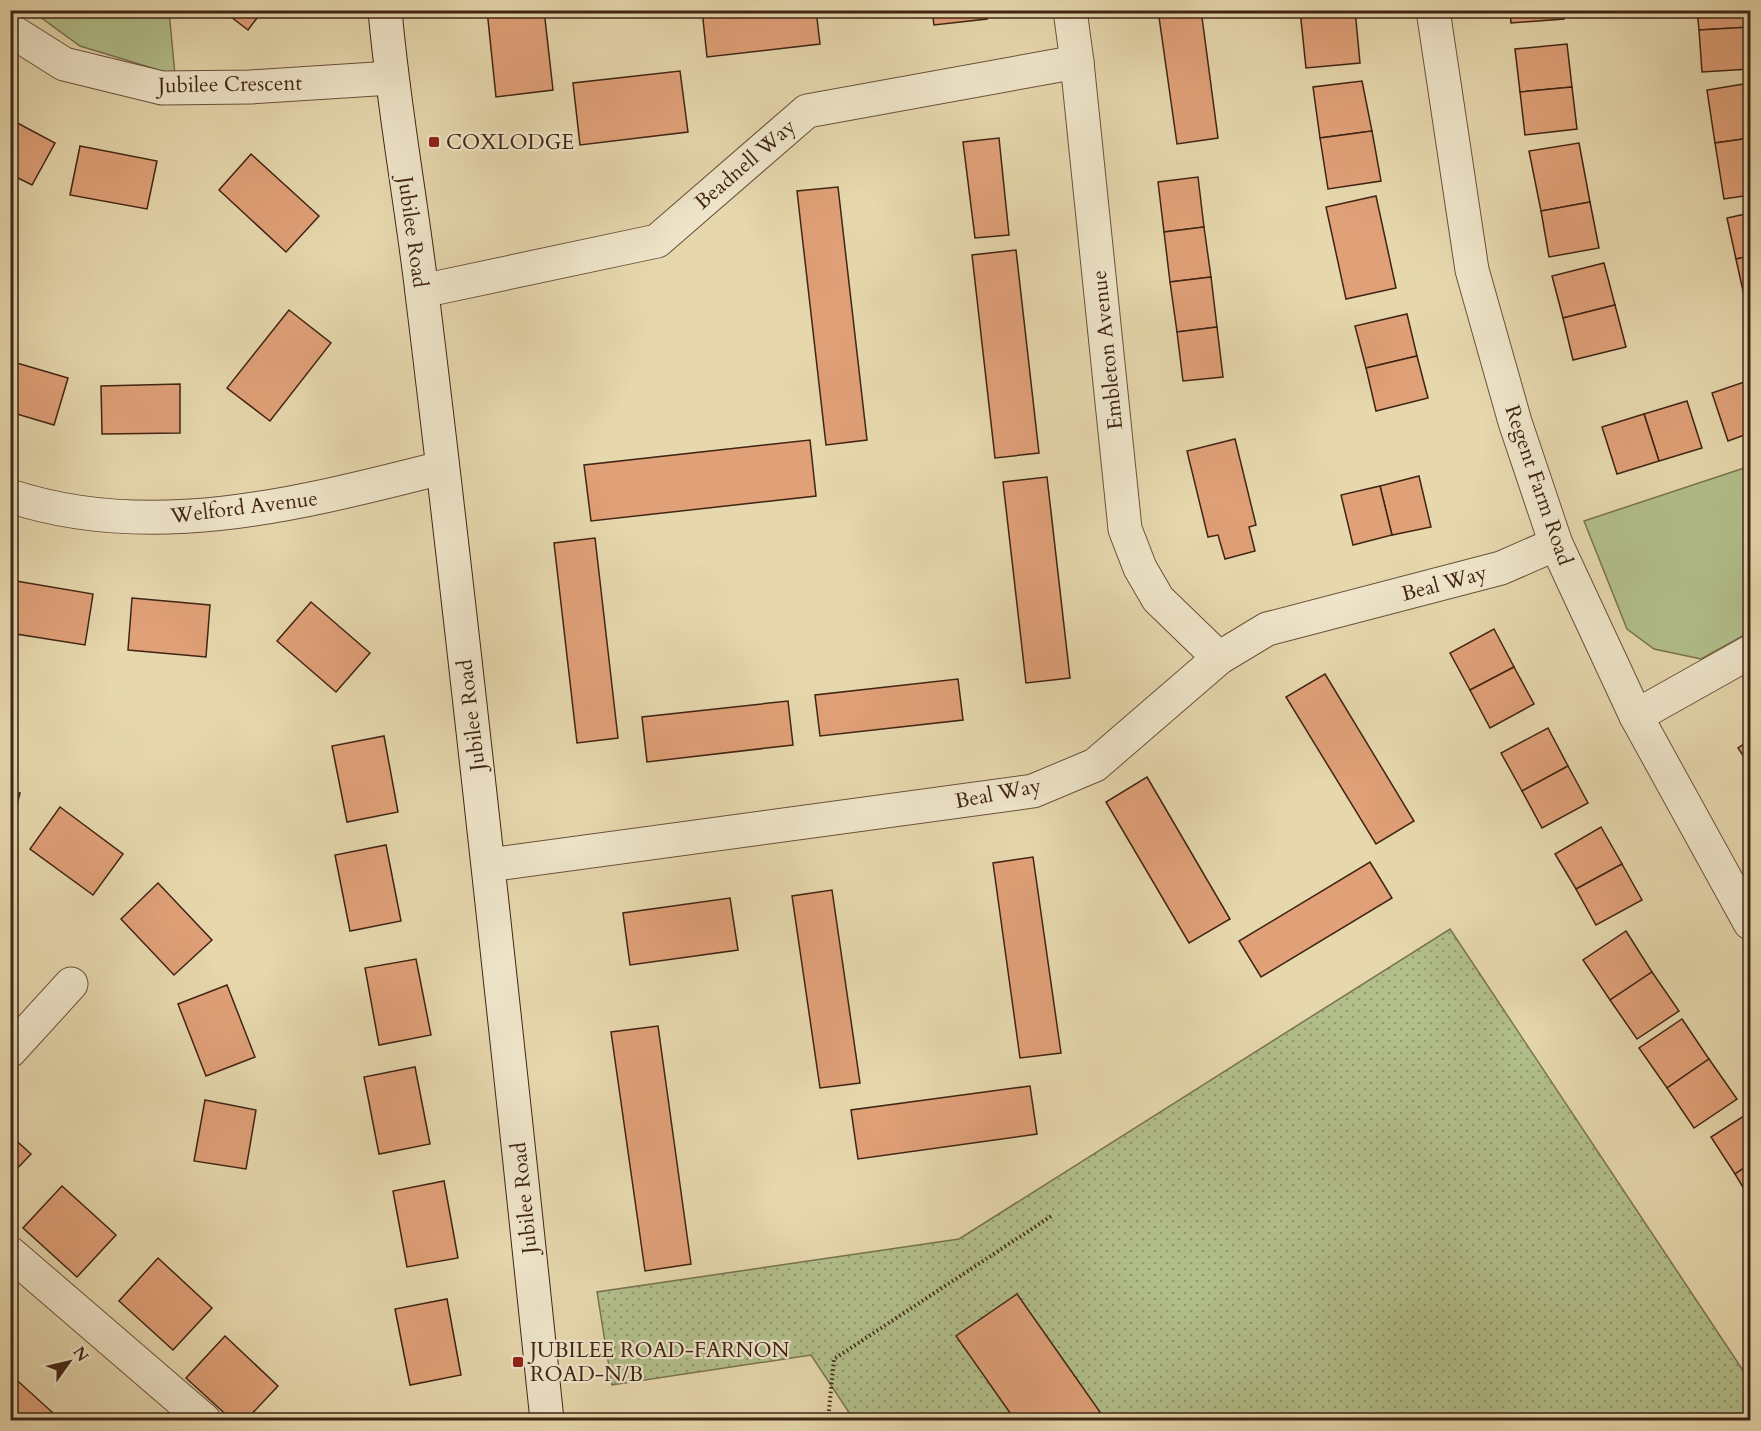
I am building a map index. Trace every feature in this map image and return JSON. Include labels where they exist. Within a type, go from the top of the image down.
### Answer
[{"type":"street","name":"Jubilee Road","points":[[385,10],[391,78],[422,291],[489,865],[547,1420]]},
{"type":"street","name":"Embleton Avenue","points":[[1070,10],[1125,528],[1140,568],[1158,599],[1219,658]]},
{"type":"street","name":"Regent Farm Road","points":[[1433,10],[1472,270],[1515,422],[1556,544],[1636,716],[1750,923]]},
{"type":"street","name":"Jubilee Crescent","points":[[10,30],[64,64],[162,88],[250,87],[391,78]]},
{"type":"street","name":"Beadnell Way","points":[[422,291],[657,241],[807,111],[1077,62]]},
{"type":"street","name":"Welford Avenue","points":[[10,496],[104,516],[191,517],[312,500],[441,468]]},
{"type":"street","name":"Beal Way","points":[[489,865],[1033,791],[1095,765],[1219,658],[1267,629],[1501,568],[1556,544]]},
{"type":"street","points":[[1636,716],[1750,652]]},
{"type":"street","points":[[10,1051],[71,984]]},
{"type":"street","points":[[10,1253],[204,1420]]},
{"type":"path","points":[[828,1420],[834,1359],[1053,1215]]},
{"type":"green space","points":[[32,11],[169,11],[175,75],[80,46]]},
{"type":"green space","points":[[1750,466],[1750,632],[1701,659],[1654,649],[1627,629],[1584,521]]},
{"type":"green space","points":[[1450,929],[1750,1381],[1750,1420],[854,1420],[811,1355],[612,1385],[597,1292],[959,1239]]},
{"type":"building","points":[[222,10],[263,10],[248,30]]},
{"type":"building","points":[[487,10],[544,10],[553,90],[496,97]]},
{"type":"building","points":[[702,10],[816,10],[820,44],[707,57]]},
{"type":"building","points":[[932,10],[986,10],[987,19],[934,25]]},
{"type":"building","points":[[1158,10],[1201,10],[1218,138],[1177,144]]},
{"type":"building","points":[[1300,10],[1355,10],[1360,63],[1306,68]]},
{"type":"building","points":[[1510,10],[1564,10],[1564,19],[1511,23]]},
{"type":"building","points":[[1697,10],[1750,10],[1750,27],[1699,30]]},
{"type":"building","points":[[1750,27],[1750,69],[1702,72],[1699,30]]},
{"type":"building","points":[[1567,44],[1572,87],[1520,92],[1515,49]]},
{"type":"building","points":[[680,71],[688,132],[580,145],[573,83]]},
{"type":"building","points":[[1362,81],[1372,131],[1320,138],[1313,87]]},
{"type":"building","points":[[1750,83],[1750,138],[1715,143],[1707,90]]},
{"type":"building","points":[[1572,87],[1577,129],[1525,135],[1520,92]]},
{"type":"building","points":[[10,119],[55,143],[32,185],[10,174]]},
{"type":"building","points":[[1372,131],[1381,181],[1328,189],[1320,138]]},
{"type":"building","points":[[999,138],[1009,235],[975,238],[963,142]]},
{"type":"building","points":[[1750,138],[1750,195],[1724,199],[1715,143]]},
{"type":"building","points":[[1579,143],[1590,202],[1541,211],[1529,151]]},
{"type":"building","points":[[80,146],[157,161],[147,209],[70,195]]},
{"type":"building","points":[[251,154],[319,216],[286,252],[219,190]]},
{"type":"building","points":[[1198,177],[1204,227],[1164,232],[1158,182]]},
{"type":"building","points":[[838,187],[867,440],[826,445],[797,191]]},
{"type":"building","points":[[1376,196],[1396,288],[1346,299],[1326,207]]},
{"type":"building","points":[[1590,202],[1599,248],[1549,257],[1541,211]]},
{"type":"building","points":[[1750,213],[1750,256],[1736,259],[1727,218]]},
{"type":"building","points":[[1204,227],[1211,277],[1170,282],[1164,232]]},
{"type":"building","points":[[1016,250],[1039,453],[995,458],[972,255]]},
{"type":"building","points":[[1750,256],[1750,299],[1745,300],[1736,259]]},
{"type":"building","points":[[1604,263],[1615,305],[1563,318],[1552,276]]},
{"type":"building","points":[[1211,277],[1217,327],[1177,332],[1170,282]]},
{"type":"building","points":[[1615,305],[1626,347],[1573,360],[1563,318]]},
{"type":"building","points":[[289,310],[331,343],[270,421],[227,388]]},
{"type":"building","points":[[1407,314],[1417,356],[1366,368],[1355,326]]},
{"type":"building","points":[[1217,327],[1223,377],[1183,381],[1177,332]]},
{"type":"building","points":[[1417,356],[1428,398],[1376,411],[1366,368]]},
{"type":"building","points":[[10,361],[68,378],[54,425],[10,412]]},
{"type":"building","points":[[1750,380],[1750,433],[1728,441],[1712,393]]},
{"type":"building","points":[[180,384],[180,433],[102,434],[101,386]]},
{"type":"building","points":[[1687,401],[1702,448],[1659,461],[1644,414]]},
{"type":"building","points":[[1644,414],[1659,461],[1617,474],[1602,427]]},
{"type":"building","points":[[1235,439],[1256,525],[1249,527],[1255,551],[1225,559],[1218,535],[1208,537],[1187,451]]},
{"type":"building","points":[[810,440],[816,496],[591,521],[584,465]]},
{"type":"building","points":[[1419,476],[1431,527],[1392,535],[1380,486]]},
{"type":"building","points":[[1047,477],[1070,678],[1026,683],[1003,482]]},
{"type":"building","points":[[1380,486],[1392,535],[1353,545],[1341,495]]},
{"type":"building","points":[[595,538],[618,738],[577,743],[554,543]]},
{"type":"building","points":[[16,581],[93,594],[85,645],[10,633]]},
{"type":"building","points":[[132,598],[210,605],[206,657],[128,650]]},
{"type":"building","points":[[311,602],[370,653],[336,692],[277,641]]},
{"type":"building","points":[[1494,629],[1514,667],[1470,690],[1450,653]]},
{"type":"building","points":[[1514,667],[1534,704],[1490,728],[1470,690]]},
{"type":"building","points":[[1325,674],[1414,821],[1376,844],[1286,697]]},
{"type":"building","points":[[958,679],[963,720],[820,736],[815,695]]},
{"type":"building","points":[[788,701],[793,745],[647,762],[642,717]]},
{"type":"building","points":[[1548,728],[1568,766],[1522,791],[1501,753]]},
{"type":"building","points":[[384,736],[398,812],[347,822],[332,746]]},
{"type":"building","points":[[1750,740],[1750,766],[1738,748]]},
{"type":"building","points":[[1568,766],[1588,803],[1542,828],[1522,791]]},
{"type":"building","points":[[1147,777],[1230,919],[1189,943],[1106,802]]},
{"type":"building","points":[[10,790],[20,793],[10,830]]},
{"type":"building","points":[[60,807],[123,854],[93,895],[30,849]]},
{"type":"building","points":[[1601,827],[1622,864],[1576,889],[1555,854]]},
{"type":"building","points":[[386,845],[401,921],[350,931],[335,855]]},
{"type":"building","points":[[1033,857],[1061,1053],[1020,1058],[993,863]]},
{"type":"building","points":[[1370,862],[1392,898],[1261,977],[1239,941]]},
{"type":"building","points":[[1622,864],[1642,900],[1596,925],[1576,889]]},
{"type":"building","points":[[158,883],[212,940],[174,975],[121,919]]},
{"type":"building","points":[[832,890],[860,1083],[820,1088],[792,896]]},
{"type":"building","points":[[730,898],[738,950],[630,965],[623,913]]},
{"type":"building","points":[[1626,931],[1652,972],[1610,1000],[1583,960]]},
{"type":"building","points":[[416,959],[431,1035],[379,1045],[365,968]]},
{"type":"building","points":[[1652,972],[1679,1011],[1637,1039],[1610,1000]]},
{"type":"building","points":[[227,985],[255,1057],[206,1076],[178,1004]]},
{"type":"building","points":[[1682,1019],[1709,1059],[1667,1088],[1639,1048]]},
{"type":"building","points":[[658,1026],[691,1264],[645,1271],[611,1032]]},
{"type":"building","points":[[1709,1059],[1737,1099],[1694,1128],[1667,1088]]},
{"type":"building","points":[[415,1067],[430,1144],[379,1154],[364,1077]]},
{"type":"building","points":[[1030,1086],[1037,1134],[858,1159],[851,1110]]},
{"type":"building","points":[[205,1100],[256,1110],[246,1169],[194,1161]]},
{"type":"building","points":[[1750,1112],[1750,1164],[1735,1174],[1711,1137]]},
{"type":"building","points":[[10,1135],[31,1154],[10,1176]]},
{"type":"building","points":[[1750,1164],[1750,1199],[1735,1174]]},
{"type":"building","points":[[444,1181],[458,1258],[407,1267],[393,1191]]},
{"type":"building","points":[[62,1186],[116,1235],[77,1277],[23,1228]]},
{"type":"building","points":[[158,1258],[212,1308],[173,1350],[119,1301]]},
{"type":"building","points":[[1017,1294],[1100,1412],[1088,1420],[1015,1420],[956,1336]]},
{"type":"building","points":[[447,1299],[461,1375],[410,1385],[395,1309]]},
{"type":"building","points":[[225,1336],[278,1386],[246,1420],[232,1420],[186,1378]]},
{"type":"building","points":[[10,1374],[52,1412],[45,1420],[10,1420]]},
{"type":"place","name":"COXLODGE","points":[[434,142]]},
{"type":"place","name":"JUBILEE ROAD-FARNON ROAD-N/B","points":[[518,1362]]}]
